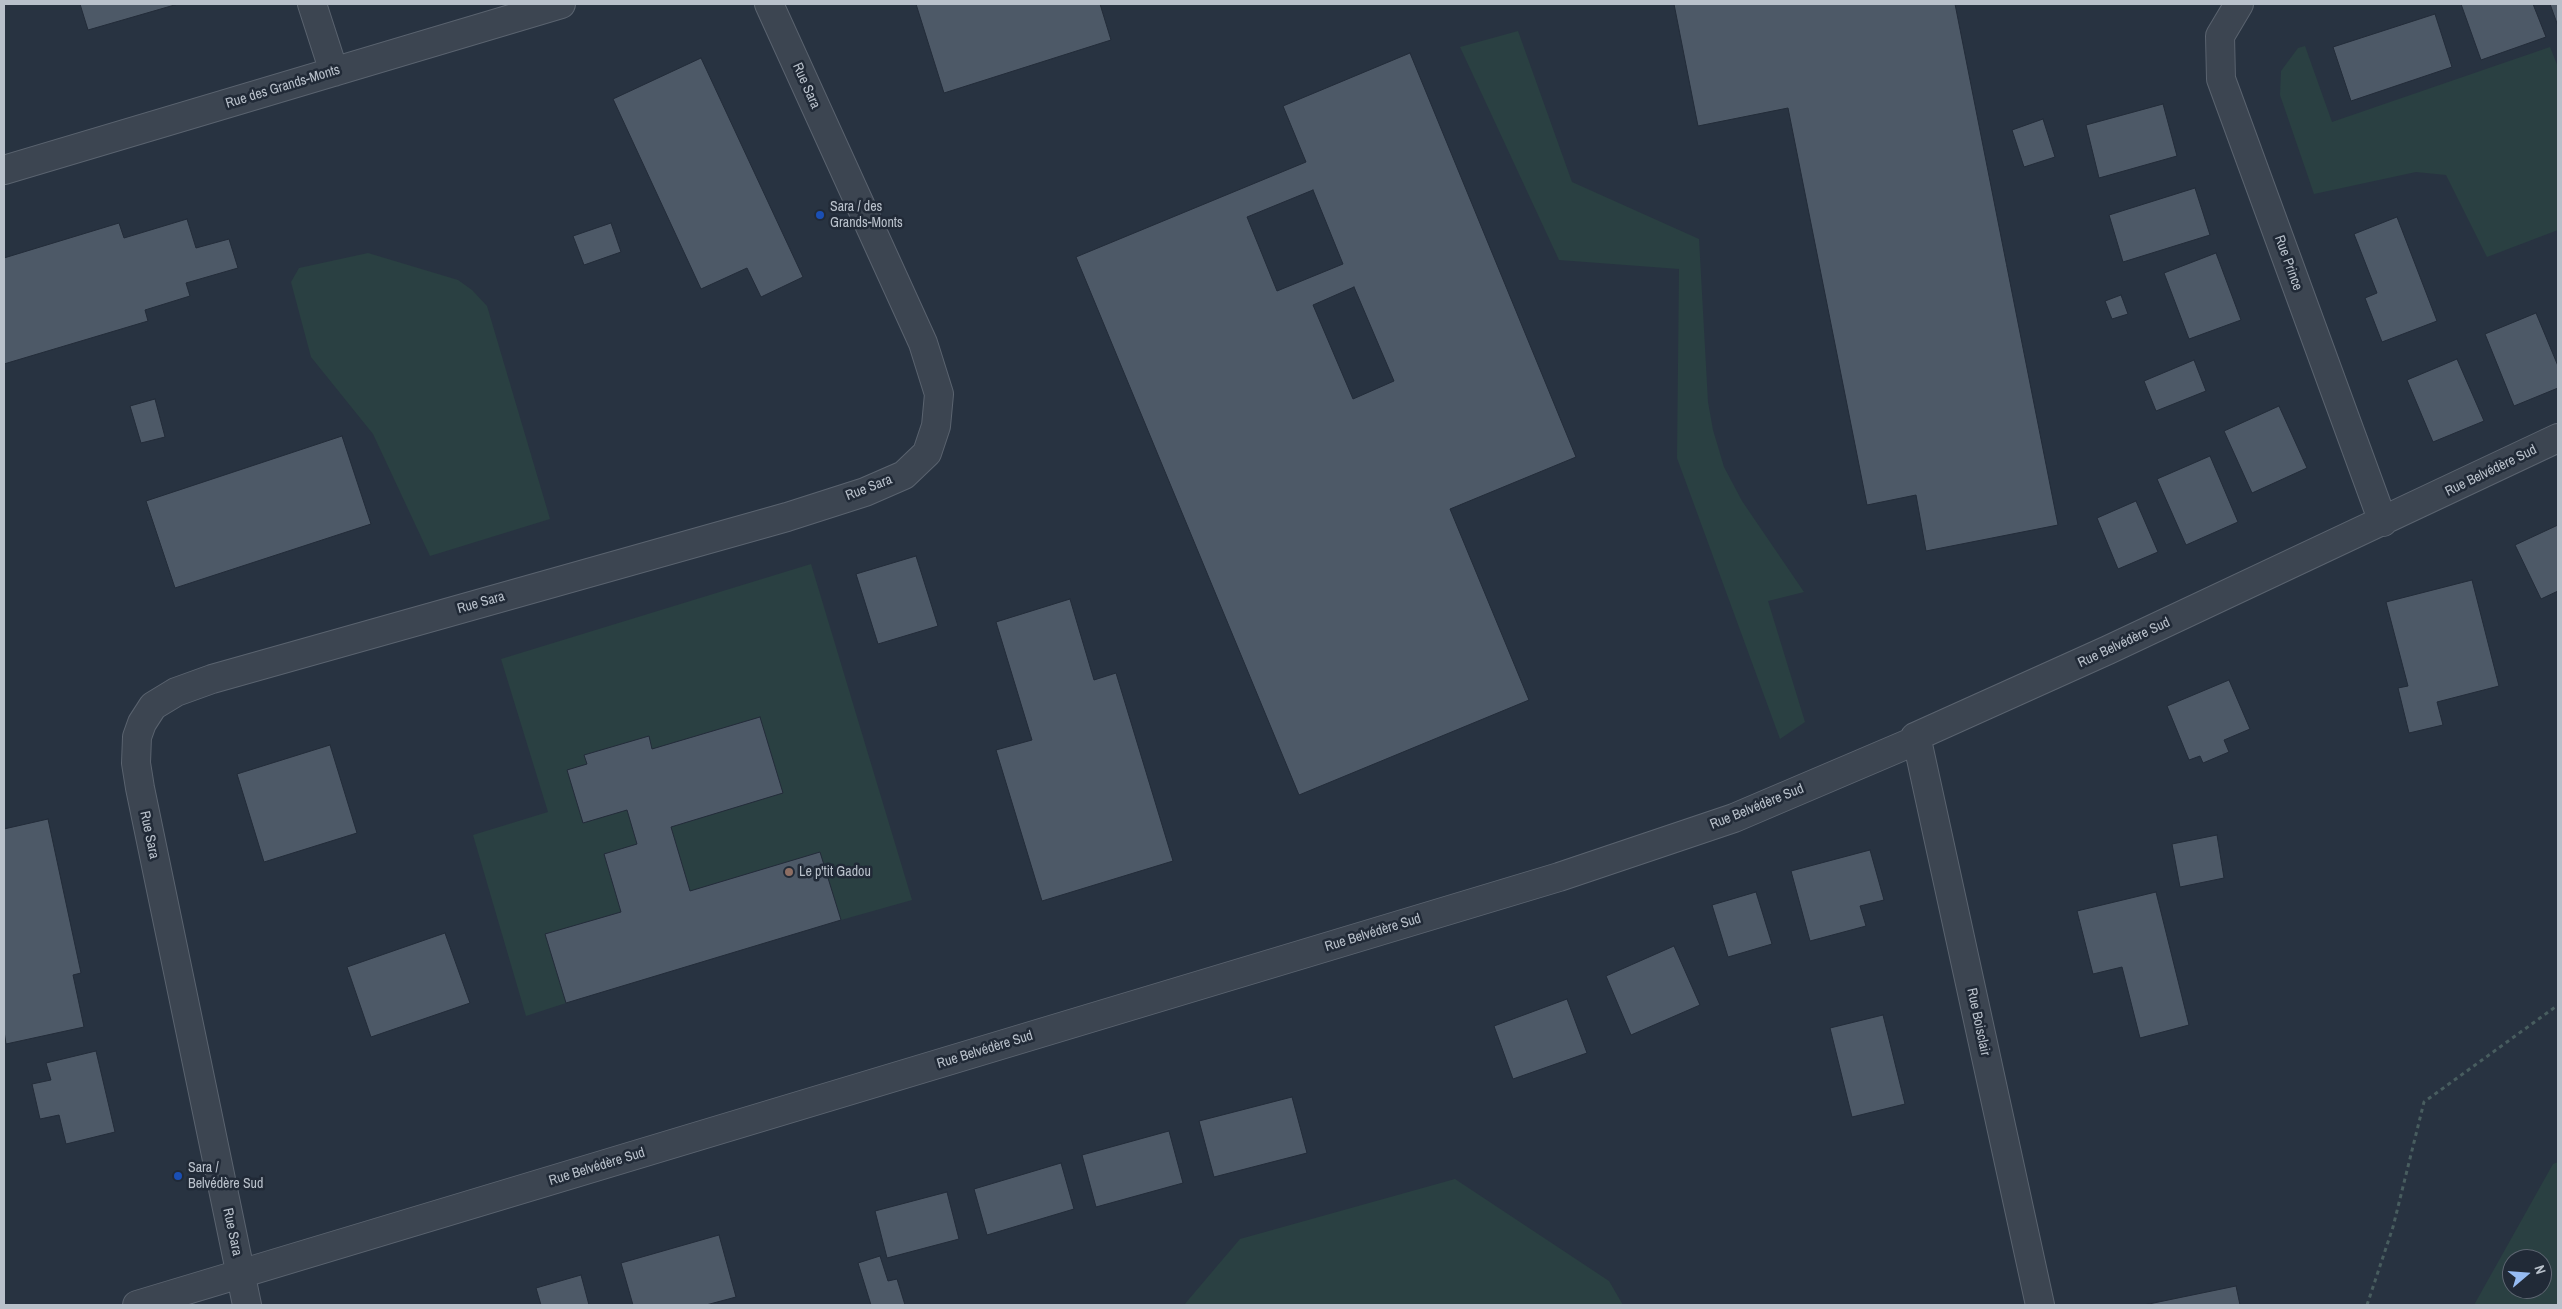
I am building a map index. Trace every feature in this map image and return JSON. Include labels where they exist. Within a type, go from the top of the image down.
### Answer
[{"type":"street","points":[[312,4],[334,72]]},
{"type":"street","name":"Rue des Grands-Monts","points":[[4,170],[561,4]]},
{"type":"street","name":"Rue Sara","points":[[247,1305],[136,763],[137,737],[142,723],[153,706],[176,692],[212,679],[778,520],[865,492],[904,474],[927,452],[936,426],[938,394],[922,343],[769,4]]},
{"type":"street","name":"Rue Prince","points":[[2239,4],[2220,36],[2221,78],[2383,522]]},
{"type":"street","name":"Rue Belvédère Sud","points":[[137,1305],[1559,877],[1734,818],[1917,740],[1915,737],[2383,522],[2558,438]]},
{"type":"street","name":"Rue Boisclair","points":[[1917,740],[2040,1305]]},
{"type":"path","points":[[2367,1305],[2393,1227],[2424,1102],[2558,1005]]},
{"type":"green space","points":[[1518,31],[1572,182],[1699,239],[1708,402],[1713,430],[1724,467],[1742,501],[1804,592],[1768,601],[1805,722],[1780,739],[1677,458],[1679,269],[1559,260],[1460,47]]},
{"type":"green space","points":[[2305,46],[2332,122],[2550,47],[2558,67],[2558,230],[2487,257],[2446,175],[2416,172],[2314,194],[2280,95],[2281,71],[2298,48]]},
{"type":"green space","points":[[368,253],[458,280],[472,290],[487,306],[550,519],[430,556],[373,434],[311,357],[291,282],[299,268]]},
{"type":"green space","points":[[811,564],[912,900],[841,920],[820,852],[690,891],[671,827],[783,793],[760,717],[652,749],[649,736],[585,755],[587,764],[567,770],[583,823],[627,810],[637,844],[604,854],[621,912],[545,934],[566,1003],[526,1016],[473,835],[548,812],[501,659]]},
{"type":"green space","points":[[2558,1162],[2558,1305],[2474,1305],[2502,1255],[2502,1299],[2552,1299],[2552,1249],[2505,1249],[2553,1164]]},
{"type":"green space","points":[[1455,1179],[1609,1281],[1623,1305],[1184,1305],[1240,1239]]},
{"type":"building","points":[[80,4],[178,4],[88,30]]},
{"type":"building","points":[[916,4],[1100,4],[1111,40],[944,93]]},
{"type":"building","points":[[1674,4],[1955,4],[2058,525],[1926,551],[1916,495],[1867,505],[1788,108],[1698,126]]},
{"type":"building","points":[[2461,4],[2533,4],[2546,37],[2481,60]]},
{"type":"building","points":[[2550,4],[2558,4],[2558,26]]},
{"type":"building","points":[[2435,14],[2452,67],[2351,101],[2333,47]]},
{"type":"building","points":[[1410,53],[1576,457],[1450,509],[1529,700],[1299,795],[1076,257],[1306,162],[1283,106]],"holes":[[[1313,190],[1343,264],[1277,291],[1247,217]],[[1354,287],[1394,381],[1353,399],[1313,305]]]},
{"type":"building","points":[[701,58],[803,277],[761,297],[747,268],[701,289],[613,99]]},
{"type":"building","points":[[2163,104],[2177,156],[2099,178],[2086,125]]},
{"type":"building","points":[[2043,119],[2055,157],[2024,167],[2012,130]]},
{"type":"building","points":[[2195,188],[2210,235],[2123,262],[2109,215]]},
{"type":"building","points":[[2397,217],[2437,321],[2382,342],[2365,298],[2377,293],[2354,234]]},
{"type":"building","points":[[187,219],[196,248],[229,239],[238,268],[186,283],[190,296],[145,310],[148,321],[4,364],[4,258],[119,223],[124,238]]},
{"type":"building","points":[[611,223],[621,252],[584,265],[573,236]]},
{"type":"building","points":[[2216,253],[2241,320],[2189,339],[2164,273]]},
{"type":"building","points":[[2121,295],[2128,314],[2112,319],[2105,301]]},
{"type":"building","points":[[2536,313],[2558,366],[2558,388],[2514,406],[2485,334]]},
{"type":"building","points":[[2457,359],[2484,421],[2433,442],[2407,380]]},
{"type":"building","points":[[2194,360],[2206,391],[2156,411],[2144,381]]},
{"type":"building","points":[[155,399],[165,437],[141,443],[130,406]]},
{"type":"building","points":[[2279,406],[2307,468],[2252,493],[2224,431]]},
{"type":"building","points":[[342,436],[371,524],[175,588],[146,501]]},
{"type":"building","points":[[2210,456],[2238,522],[2186,545],[2157,479]]},
{"type":"building","points":[[2136,501],[2158,552],[2118,569],[2097,518]]},
{"type":"building","points":[[2558,525],[2558,591],[2541,599],[2515,545]]},
{"type":"building","points":[[916,556],[938,626],[878,644],[856,574]]},
{"type":"building","points":[[2472,580],[2499,686],[2437,702],[2443,725],[2409,733],[2398,688],[2408,686],[2386,602]]},
{"type":"building","points":[[1070,599],[1094,680],[1116,673],[1173,861],[1042,901],[996,750],[1032,740],[996,622]]},
{"type":"building","points":[[2229,680],[2250,729],[2224,740],[2229,752],[2203,763],[2200,756],[2189,760],[2167,706]]},
{"type":"building","name":"Le p'tit Gadou","points":[[760,717],[783,793],[671,827],[690,891],[820,852],[841,920],[566,1003],[545,934],[621,912],[604,854],[637,844],[627,810],[583,823],[567,770],[587,764],[584,755],[649,736],[652,749]]},
{"type":"building","points":[[330,745],[357,833],[264,862],[237,774]]},
{"type":"building","points":[[48,819],[81,973],[73,975],[84,1027],[6,1044],[4,1031],[4,829]]},
{"type":"building","points":[[2217,835],[2224,878],[2180,887],[2172,844]]},
{"type":"building","points":[[1870,850],[1884,900],[1860,906],[1866,926],[1810,941],[1791,871]]},
{"type":"building","points":[[1756,892],[1772,944],[1728,957],[1712,905]]},
{"type":"building","points":[[2156,892],[2189,1025],[2140,1038],[2122,967],[2093,974],[2077,911]]},
{"type":"building","points":[[445,933],[470,1003],[371,1037],[347,967]]},
{"type":"building","points":[[1674,946],[1700,1005],[1631,1035],[1606,976]]},
{"type":"building","points":[[1567,999],[1587,1053],[1513,1079],[1494,1026]]},
{"type":"building","points":[[1883,1015],[1905,1104],[1852,1117],[1830,1028]]},
{"type":"building","points":[[96,1051],[115,1132],[66,1144],[59,1115],[40,1119],[32,1084],[51,1080],[46,1063]]},
{"type":"building","points":[[1292,1097],[1307,1153],[1214,1177],[1199,1121]]},
{"type":"building","points":[[1169,1131],[1183,1183],[1096,1207],[1082,1155]]},
{"type":"building","points":[[1061,1163],[1074,1209],[987,1235],[974,1189]]},
{"type":"building","points":[[947,1192],[959,1239],[887,1258],[875,1211]]},
{"type":"building","points":[[719,1235],[736,1297],[706,1305],[633,1305],[621,1263]]},
{"type":"building","points":[[880,1256],[888,1281],[897,1279],[905,1305],[871,1305],[858,1263]]},
{"type":"building","points":[[581,1275],[589,1305],[541,1305],[536,1288]]},
{"type":"building","points":[[2236,1286],[2240,1305],[2144,1305]]},
{"type":"place","name":"Sara / des Grands-Monts","points":[[820,215]]},
{"type":"place","name":"Le p'tit Gadou","points":[[789,872]]},
{"type":"place","name":"Sara / Belvédère Sud","points":[[178,1176]]}]
